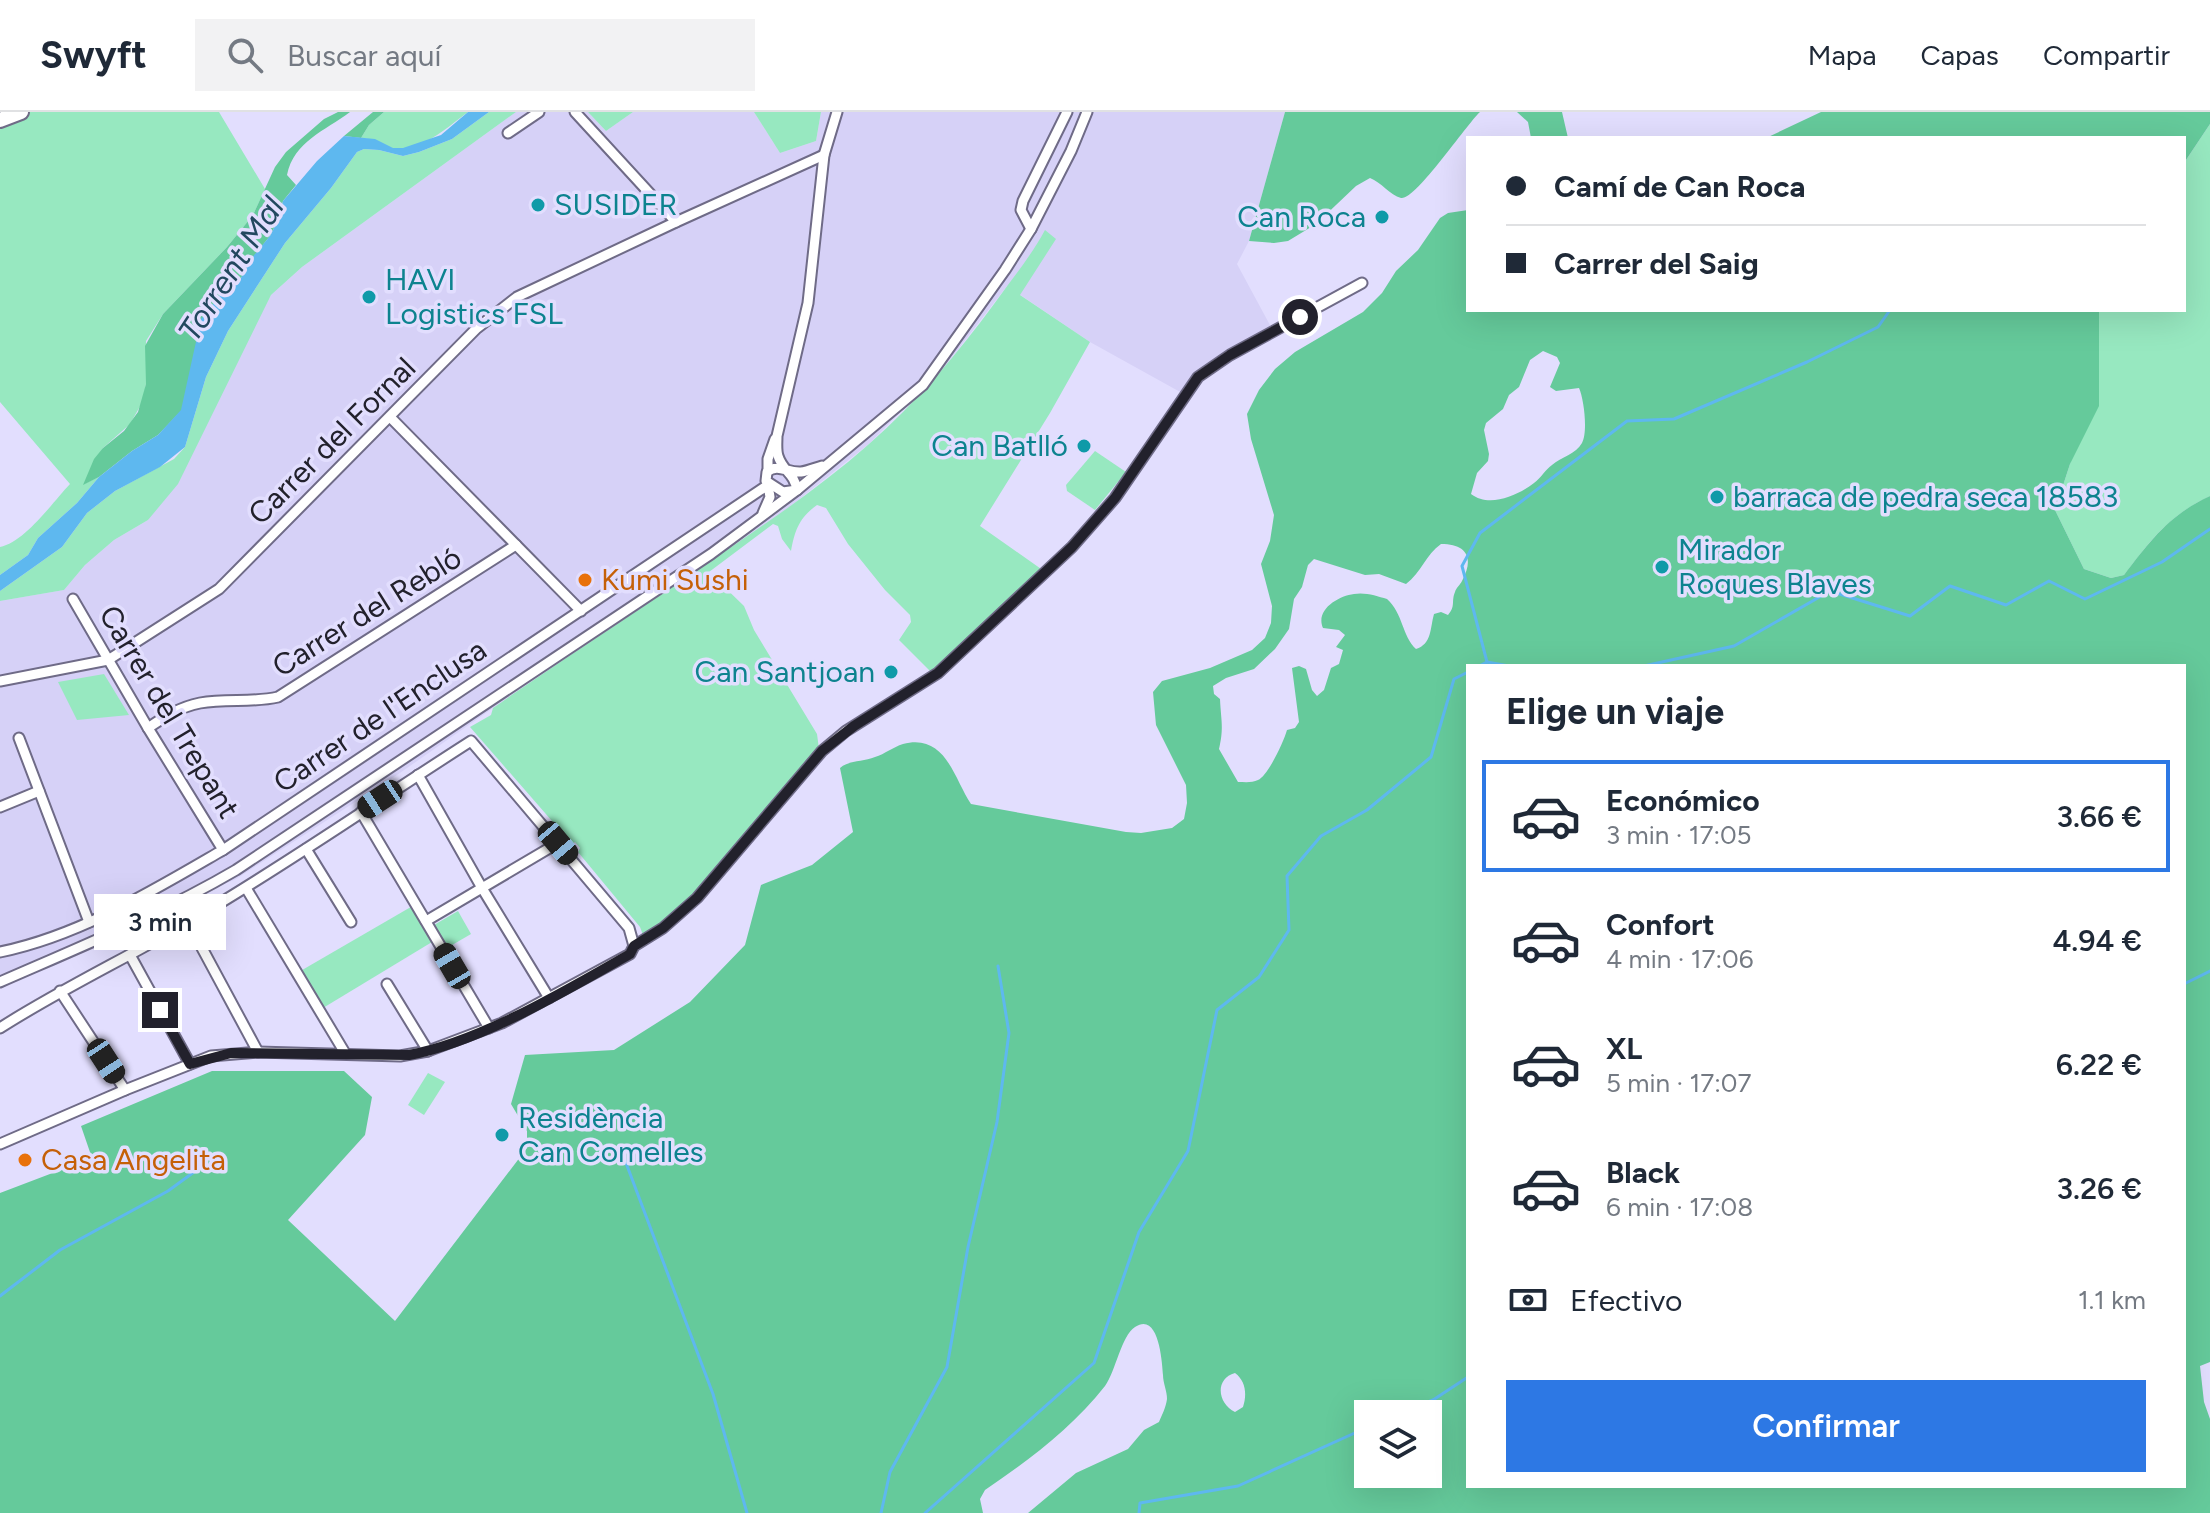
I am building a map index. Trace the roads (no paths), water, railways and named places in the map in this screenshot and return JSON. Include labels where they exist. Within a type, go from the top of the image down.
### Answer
[{"type":"highway","points":[[0,120],[21,112]]},
{"type":"street","points":[[508,133],[539,112]]},
{"type":"street","points":[[575,112],[676,222]]},
{"type":"street","points":[[762,515],[770,497],[765,477],[770,451],[777,436],[808,303],[824,155],[837,112]]},
{"type":"street","points":[[1031,229],[1021,210],[1023,201],[1067,112]]},
{"type":"street","points":[[0,982],[104,938],[192,896],[236,870],[681,575],[797,490],[923,385],[1031,229],[1071,151],[1087,112]]},
{"type":"street","name":"Carrer del Fornal","points":[[0,681],[108,660],[219,589],[476,329],[517,297],[824,155]]},
{"type":"street","points":[[0,1144],[125,1090],[221,1054],[258,1052],[400,1056],[428,1051],[489,1028],[630,954],[634,946],[663,928],[697,898],[822,751],[854,726],[938,673],[1072,547],[1115,498],[1198,377],[1242,348],[1362,283]]},
{"type":"street","points":[[390,417],[581,611]]},
{"type":"street","points":[[777,436],[778,456],[786,470],[794,476],[797,490]]},
{"type":"street","points":[[768,471],[775,467],[800,472],[829,464]]},
{"type":"street","points":[[768,485],[783,492],[797,490]]},
{"type":"street","name":"Carrer de l'Enclusa","points":[[0,952],[29,947],[89,922],[223,850],[768,485]]},
{"type":"street","name":"Carrer del Rebló","points":[[148,728],[172,712],[201,703],[256,702],[278,697],[516,545]]},
{"type":"street","name":"Carrer del Trepant","points":[[73,599],[223,850]]},
{"type":"street","points":[[19,738],[89,922]]},
{"type":"street","points":[[0,1028],[60,991],[130,955],[246,888],[471,741],[629,928],[634,946]]},
{"type":"street","points":[[418,775],[549,998]]},
{"type":"street","points":[[0,807],[39,791]]},
{"type":"street","points":[[361,812],[489,1028]]},
{"type":"street","points":[[426,921],[558,843]]},
{"type":"street","points":[[306,849],[351,922]]},
{"type":"street","points":[[246,888],[345,1053]]},
{"type":"street","points":[[188,922],[258,1052]]},
{"type":"street","points":[[130,955],[190,1064]]},
{"type":"street","points":[[387,984],[428,1051]]},
{"type":"street","points":[[60,991],[125,1090]]},
{"type":"water","points":[[468,112],[489,112],[452,139],[419,152],[403,156],[379,150],[357,152],[285,243],[228,331],[206,377],[185,447],[160,467],[115,491],[87,513],[62,547],[0,591],[0,575],[28,555],[38,538],[77,503],[99,477],[158,435],[181,410],[201,319],[225,289],[240,280],[250,260],[270,236],[283,201],[317,161],[344,136],[375,139],[393,148],[403,148],[441,135]]},
{"type":"waterway","points":[[1487,662],[1462,566],[1480,533],[1627,421],[1674,419],[1807,362],[1878,327],[1889,312]]},
{"type":"waterway","points":[[1653,664],[1734,646],[1830,591],[1910,616],[1950,586],[2006,605],[2049,581],[2085,599],[2162,562],[2210,529]]},
{"type":"waterway","points":[[1483,664],[1498,664]]},
{"type":"waterway","points":[[925,1513],[1094,1363],[1139,1232],[1188,1151],[1217,1010],[1259,977],[1289,930],[1287,876],[1321,836],[1367,810],[1431,757],[1454,679],[1466,673]]},
{"type":"waterway","points":[[881,1513],[890,1472],[947,1367],[968,1247],[997,1122],[1009,1033],[998,966]]},
{"type":"waterway","points":[[2186,983],[2210,971]]},
{"type":"waterway","points":[[620,1147],[713,1394],[747,1513]]},
{"type":"waterway","points":[[0,1296],[60,1250],[168,1191],[194,1172]]},
{"type":"waterway","points":[[1433,1400],[1466,1378]]},
{"type":"waterway","points":[[1139,1513],[1140,1503],[1238,1486],[1354,1433]]},
{"type":"place","name":"SUSIDER","points":[[538,205]]},
{"type":"place","name":"Can Roca","points":[[1382,217]]},
{"type":"place","name":"HAVI Logistics FSL","points":[[369,297]]},
{"type":"place","name":"Can Batlló","points":[[1084,446]]},
{"type":"place","name":"barraca de pedra seca 18583","points":[[1717,497]]},
{"type":"place","name":"Mirador Roques Blaves","points":[[1662,567]]},
{"type":"place","name":"Kumi Sushi","points":[[585,580]]},
{"type":"place","name":"Can Santjoan","points":[[891,672]]},
{"type":"place","name":"Residència Can Comelles","points":[[502,1135]]},
{"type":"place","name":"Casa Angelita","points":[[25,1160]]},
{"type":"water label","name":"Torrent Mal","points":[[231,269]]}]
